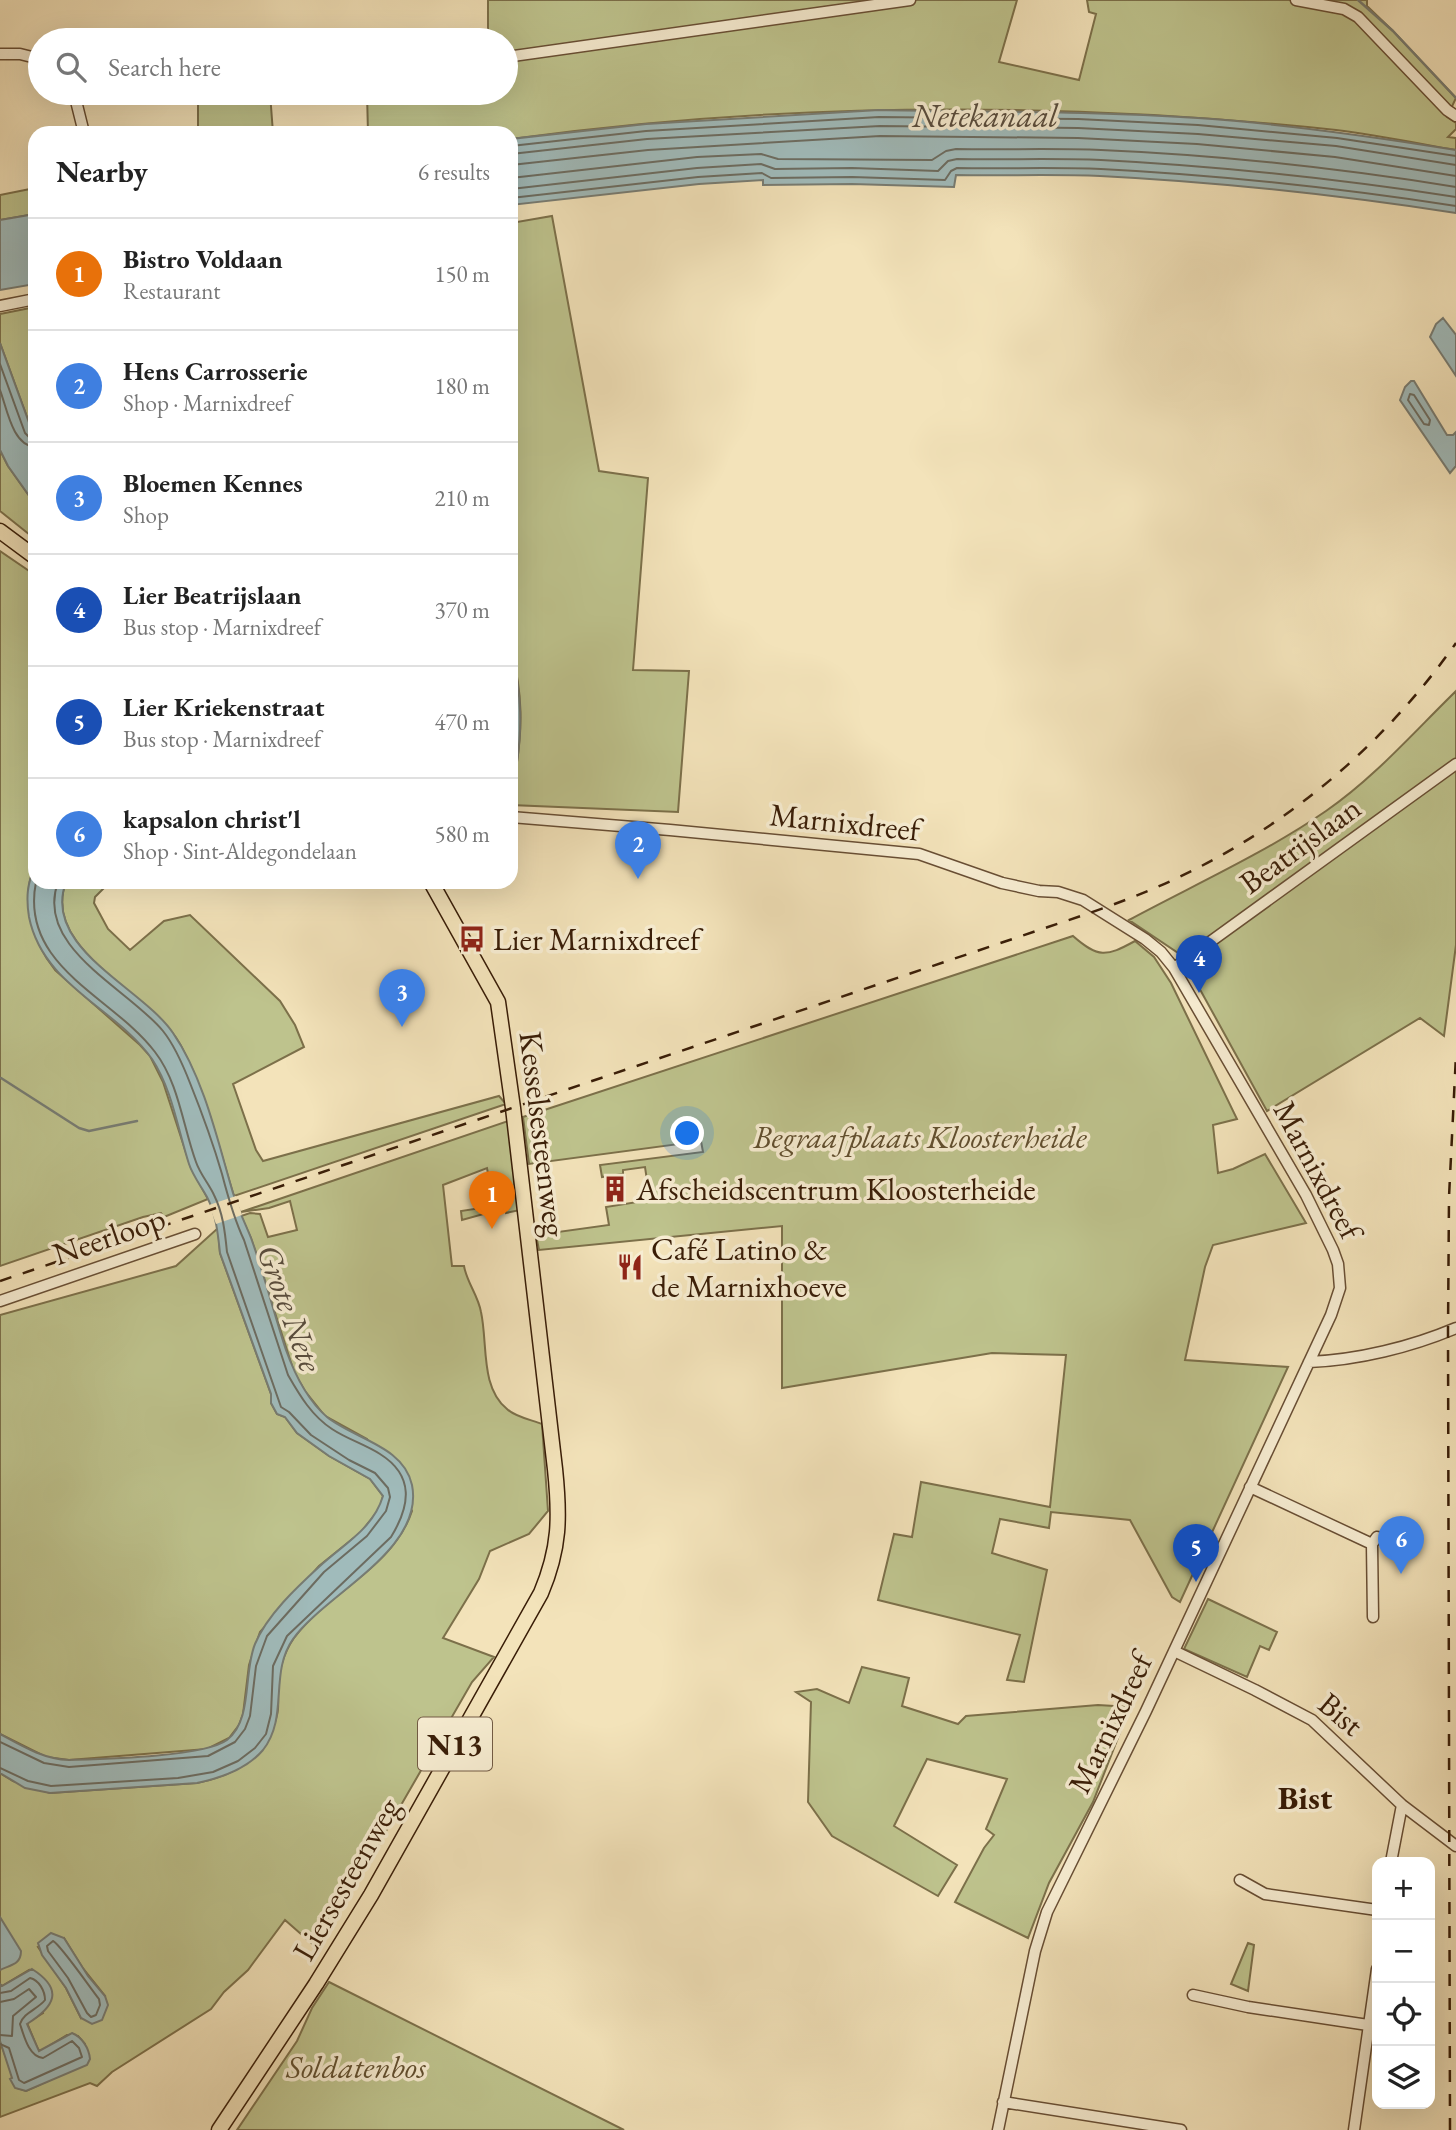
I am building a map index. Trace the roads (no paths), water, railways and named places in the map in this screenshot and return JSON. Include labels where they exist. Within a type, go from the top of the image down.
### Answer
[{"type":"main road","points":[[0,531],[28,552]]},
{"type":"main road","name":"Kesselsesteenweg","points":[[435,889],[498,1002],[553,1451]]},
{"type":"main road","name":"Liersesteenweg","points":[[219,2130],[316,1984],[371,1895],[541,1593],[554,1558],[559,1523],[553,1451]]},
{"type":"street","points":[[518,55],[911,0]]},
{"type":"street","points":[[1296,0],[1344,9],[1358,17],[1447,110],[1456,116]]},
{"type":"street","points":[[0,54],[28,56]]},
{"type":"street","points":[[77,105],[82,126]]},
{"type":"street","points":[[0,306],[28,300]]},
{"type":"street","name":"Beatrijslaan","points":[[1174,968],[1456,764]]},
{"type":"street","name":"Marnixdreef","points":[[518,818],[919,854],[1002,883],[1058,892],[1083,900],[1145,939],[1161,952],[1174,968],[1306,1195],[1338,1265],[1338,1297],[1309,1362],[1174,1651],[1047,1912],[1037,1943],[998,2130]]},
{"type":"street","name":"Neerloop","points":[[0,1301],[195,1234]]},
{"type":"street","points":[[1309,1362],[1327,1362],[1364,1354],[1418,1341],[1456,1328]]},
{"type":"street","points":[[1250,1487],[1375,1540],[1373,1617]]},
{"type":"street","name":"Bist","points":[[1174,1651],[1303,1714],[1325,1731],[1402,1805],[1456,1846]]},
{"type":"street","points":[[1392,1857],[1402,1805]]},
{"type":"street","points":[[1240,1880],[1265,1894],[1372,1909]]},
{"type":"street","points":[[1354,2130],[1375,1983]]},
{"type":"street","points":[[1193,1995],[1248,2007],[1368,2025]]},
{"type":"street","points":[[1003,2102],[1181,2130]]},
{"type":"water","name":"Netekanaal","points":[[879,110],[1158,116],[1327,131],[1456,150],[1456,213],[1234,186],[1064,175],[956,175],[954,187],[763,185],[763,180],[699,184],[518,204],[518,138],[646,124]]},
{"type":"water","points":[[28,215],[28,285],[0,290],[0,220]]},
{"type":"water","points":[[1443,318],[1456,335],[1456,376],[1430,337],[1436,324]]},
{"type":"water","points":[[0,343],[28,420],[28,494],[0,450]]},
{"type":"water","points":[[1414,381],[1447,435],[1456,432],[1456,466],[1450,473],[1400,400],[1405,387]]},
{"type":"water","points":[[518,690],[520,727],[518,750]]},
{"type":"water","name":"Grote Nete","points":[[29,889],[65,889],[62,906],[68,927],[81,947],[159,1016],[173,1033],[202,1090],[233,1193],[256,1251],[293,1369],[313,1403],[327,1417],[389,1452],[407,1472],[412,1485],[412,1508],[403,1530],[388,1550],[308,1622],[293,1639],[282,1666],[275,1724],[263,1750],[233,1772],[197,1783],[50,1793],[25,1788],[0,1773],[0,1734],[42,1754],[69,1760],[175,1754],[215,1746],[227,1740],[241,1721],[251,1656],[260,1633],[283,1602],[365,1527],[383,1496],[370,1479],[329,1456],[297,1433],[285,1417],[277,1414],[220,1253],[213,1210],[189,1164],[165,1083],[152,1059],[137,1041],[64,979],[49,961],[37,941],[29,917]]},
{"type":"water","points":[[0,1917],[21,1951],[21,1956],[17,1962],[0,1970]]},
{"type":"water","points":[[51,1933],[64,1938],[88,1976],[105,1996],[108,2005],[102,2020],[92,2024],[81,2018],[66,1988],[42,1955],[38,1943]]},
{"type":"water","points":[[32,1969],[49,1984],[52,1991],[49,2005],[27,2024],[39,2051],[72,2033],[84,2043],[90,2059],[87,2065],[26,2091],[15,2088],[10,2079],[12,2078],[0,2041],[0,1984],[2,1986]]},
{"type":"waterway","points":[[1358,0],[1393,31],[1456,98]]},
{"type":"waterway","points":[[1,1078],[79,1128],[89,1131],[137,1121]]},
{"type":"railway","points":[[0,1281],[1127,900],[1158,887],[1215,859],[1255,835],[1330,780],[1397,716],[1428,681],[1456,643]]},
{"type":"railway","points":[[1450,2130],[1448,1331],[1449,1197],[1456,1055]]},
{"type":"place","name":"Hens Carrosserie","points":[[638,879]]},
{"type":"place","name":"Lier Marnixdreef","points":[[472,939]]},
{"type":"place","name":"Lier Beatrijslaan","points":[[1199,993]]},
{"type":"place","name":"Bloemen Kennes","points":[[402,1027]]},
{"type":"place","name":"Afscheidscentrum Kloosterheide","points":[[615,1189]]},
{"type":"place","name":"Bistro Voldaan","points":[[492,1229]]},
{"type":"place","name":"Café Latino & de Marnixhoeve","points":[[630,1267]]},
{"type":"place","name":"kapsalon christ'l","points":[[1401,1574]]},
{"type":"place","name":"Lier Kriekenstraat","points":[[1196,1582]]},
{"type":"district","name":"Bist","points":[[1305,1797]]},
{"type":"park label","name":"Begraafplaats Kloosterheide","points":[[920,1137]]},
{"type":"park label","name":"Soldatenbos","points":[[356,2067]]}]
